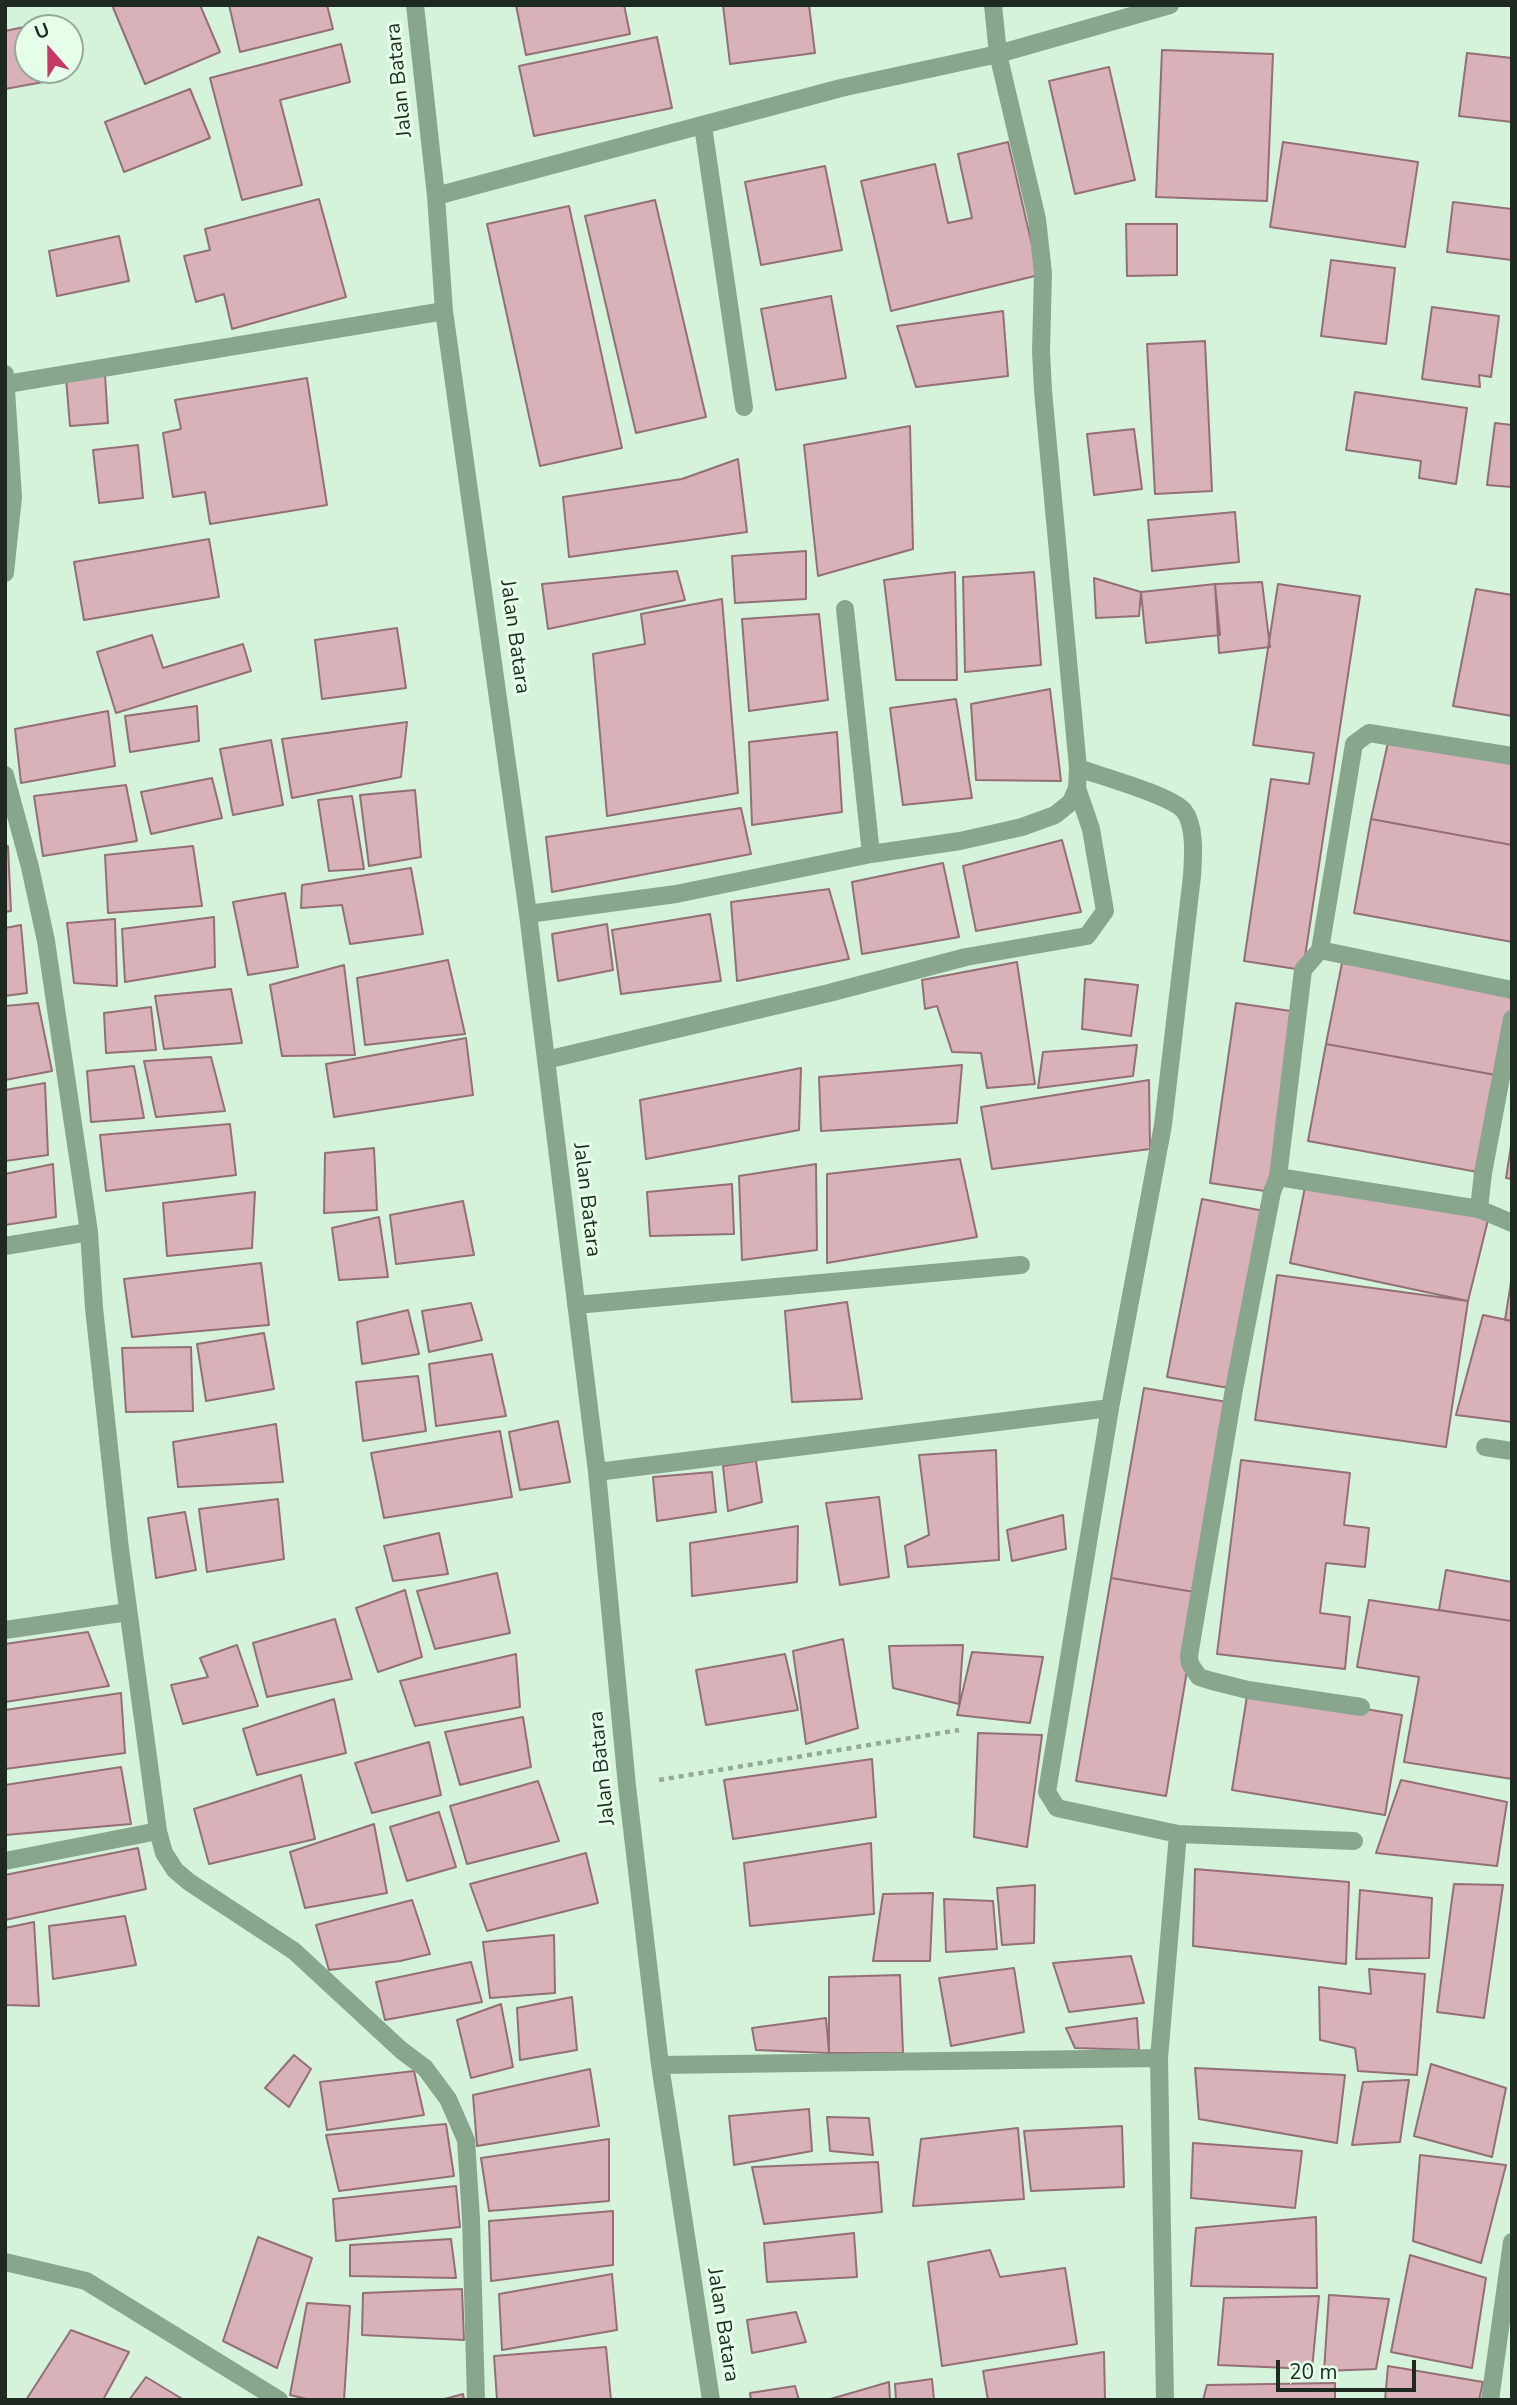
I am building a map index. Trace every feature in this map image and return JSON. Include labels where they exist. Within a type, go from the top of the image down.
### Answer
[{"type":"street","name":"Jalan Batara","points":[[415,5],[436,195],[444,311],[528,914],[597,1472],[627,1786],[660,2065],[710,2400]]},
{"type":"street","points":[[546,1060],[829,993],[967,957],[1087,936],[1105,911],[1091,829],[1077,788],[1043,391],[1043,273],[1037,219],[999,54],[993,5]]},
{"type":"street","points":[[436,195],[841,88],[999,54],[1170,5]]},
{"type":"street","points":[[703,125],[744,407]]},
{"type":"street","points":[[5,573],[9,499],[6,379],[444,311]]},
{"type":"street","points":[[845,609],[871,854]]},
{"type":"street","points":[[1361,1707],[1248,1690],[1199,1677],[1190,1664],[1189,1656],[1234,1389],[1272,1192],[1278,1177],[1303,970],[1320,950],[1354,744],[1369,733],[1512,756]]},
{"type":"street","points":[[1077,768],[1164,798],[1184,811],[1194,840],[1163,1125],[1110,1408],[1047,1792],[1057,1808],[1178,1834],[1354,1841]]},
{"type":"street","points":[[5,775],[30,867],[46,941],[89,1232],[93,1308],[128,1612],[158,1831],[164,1853],[175,1870],[188,1882],[294,1951],[401,2050],[425,2068],[448,2099],[466,2140],[476,2400]]},
{"type":"street","points":[[528,914],[676,894],[871,854],[960,841],[1022,827],[1055,815],[1071,802],[1077,788]]},
{"type":"street","points":[[1320,950],[1512,990]]},
{"type":"street","points":[[1479,1209],[1483,1173],[1512,1019]]},
{"type":"street","points":[[1278,1177],[1479,1209],[1512,1223]]},
{"type":"street","points":[[5,1246],[89,1232]]},
{"type":"street","points":[[576,1305],[1021,1265]]},
{"type":"street","points":[[597,1472],[1110,1408]]},
{"type":"street","points":[[1485,1447],[1512,1451]]},
{"type":"street","points":[[5,1630],[128,1612]]},
{"type":"street","points":[[5,1861],[158,1831]]},
{"type":"street","points":[[1166,2400],[1159,2058],[1178,1834]]},
{"type":"street","points":[[660,2065],[1159,2058]]},
{"type":"street","points":[[1490,2400],[1512,2242]]},
{"type":"street","points":[[5,2262],[86,2281],[279,2400]]},
{"type":"path","points":[[627,1786],[959,1730]]},
{"type":"building","points":[[112,5],[200,5],[220,52],[145,84]]},
{"type":"building","points":[[229,5],[327,5],[333,29],[240,52]]},
{"type":"building","points":[[516,5],[624,5],[630,34],[526,55]]},
{"type":"building","points":[[723,5],[809,5],[815,53],[730,64]]},
{"type":"building","points":[[14,29],[14,84],[32,84],[5,89],[5,31]]},
{"type":"building","points":[[657,37],[672,108],[534,136],[519,66]]},
{"type":"building","points":[[341,44],[350,82],[280,100],[302,185],[242,200],[210,78]]},
{"type":"building","points":[[1162,50],[1273,54],[1267,201],[1156,197]]},
{"type":"building","points":[[1467,53],[1512,58],[1512,122],[1459,116]]},
{"type":"building","points":[[1109,67],[1135,180],[1075,194],[1049,81]]},
{"type":"building","points":[[190,89],[210,138],[124,172],[105,122]]},
{"type":"building","points":[[1008,142],[1039,275],[891,311],[861,181],[935,164],[948,223],[972,218],[958,154]]},
{"type":"building","points":[[1283,142],[1418,162],[1405,247],[1270,227]]},
{"type":"building","points":[[825,166],[842,250],[761,265],[745,182]]},
{"type":"building","points":[[319,199],[346,297],[232,329],[224,294],[196,302],[184,256],[210,250],[205,229]]},
{"type":"building","points":[[655,200],[706,417],[636,433],[585,216]]},
{"type":"building","points":[[1453,202],[1512,209],[1512,260],[1447,252]]},
{"type":"building","points":[[569,206],[622,448],[540,466],[487,224]]},
{"type":"building","points":[[1126,224],[1177,224],[1177,275],[1127,276]]},
{"type":"building","points":[[119,236],[129,281],[57,296],[49,251]]},
{"type":"building","points":[[1331,260],[1395,268],[1386,344],[1321,336]]},
{"type":"building","points":[[831,296],[846,378],[776,390],[761,309]]},
{"type":"building","points":[[1432,307],[1499,316],[1491,377],[1479,375],[1480,387],[1422,379]]},
{"type":"building","points":[[1003,311],[1008,376],[916,387],[897,326]]},
{"type":"building","points":[[1205,341],[1212,491],[1155,494],[1147,344]]},
{"type":"building","points":[[105,375],[108,423],[70,426],[66,378]]},
{"type":"building","points":[[307,378],[327,505],[210,524],[205,492],[173,497],[163,433],[181,429],[175,400]]},
{"type":"building","points":[[1355,392],[1467,408],[1456,484],[1419,478],[1421,461],[1346,450]]},
{"type":"building","points":[[1495,423],[1512,425],[1512,487],[1487,485]]},
{"type":"building","points":[[910,426],[913,549],[818,576],[804,445]]},
{"type":"building","points":[[1134,429],[1142,489],[1094,495],[1087,434]]},
{"type":"building","points":[[138,445],[143,498],[99,503],[93,450]]},
{"type":"building","points":[[738,459],[747,532],[569,557],[563,497],[682,479]]},
{"type":"building","points":[[1235,512],[1239,562],[1152,571],[1148,520]]},
{"type":"building","points":[[209,539],[219,597],[84,620],[74,562]]},
{"type":"building","points":[[806,551],[806,599],[735,603],[732,556]]},
{"type":"building","points":[[677,571],[685,600],[548,629],[542,584]]},
{"type":"building","points":[[955,572],[957,680],[896,680],[884,580]]},
{"type":"building","points":[[1034,572],[1041,665],[965,672],[963,577]]},
{"type":"building","points":[[1094,578],[1141,592],[1139,616],[1096,618]]},
{"type":"building","points":[[1262,582],[1270,647],[1219,653],[1215,584]]},
{"type":"building","points":[[1215,584],[1220,635],[1146,643],[1141,592]]},
{"type":"building","points":[[1278,584],[1360,596],[1303,970],[1244,961],[1271,779],[1309,784],[1314,753],[1253,745]]},
{"type":"building","points":[[1476,589],[1512,595],[1512,716],[1453,706]]},
{"type":"building","points":[[722,599],[738,793],[607,816],[593,654],[645,644],[641,614]]},
{"type":"building","points":[[819,614],[828,700],[749,711],[742,619]]},
{"type":"building","points":[[397,628],[406,688],[322,699],[315,640]]},
{"type":"building","points":[[152,635],[163,668],[243,644],[251,671],[116,713],[97,652]]},
{"type":"building","points":[[1050,689],[1061,781],[976,780],[971,704]]},
{"type":"building","points":[[956,699],[972,798],[903,805],[890,708]]},
{"type":"building","points":[[197,706],[199,741],[130,752],[125,716]]},
{"type":"building","points":[[108,711],[115,766],[21,783],[15,729]]},
{"type":"building","points":[[407,722],[401,777],[292,798],[282,739]]},
{"type":"building","points":[[837,732],[842,812],[752,825],[749,742]]},
{"type":"building","points":[[1389,738],[1512,756],[1512,845],[1371,819]]},
{"type":"building","points":[[271,740],[283,805],[233,815],[220,749]]},
{"type":"building","points":[[212,778],[222,818],[151,834],[141,792]]},
{"type":"building","points":[[126,785],[137,841],[43,856],[34,796]]},
{"type":"building","points":[[415,790],[421,857],[369,866],[360,795]]},
{"type":"building","points":[[352,796],[364,869],[329,871],[318,800]]},
{"type":"building","points":[[741,808],[751,854],[552,892],[546,837]]},
{"type":"building","points":[[1371,819],[1512,845],[1512,942],[1354,913]]},
{"type":"building","points":[[1062,840],[1081,912],[976,931],[963,866]]},
{"type":"building","points":[[5,846],[8,846],[11,911],[5,912]]},
{"type":"building","points":[[193,846],[202,906],[108,913],[105,855]]},
{"type":"building","points":[[943,863],[959,937],[862,954],[852,882]]},
{"type":"building","points":[[411,868],[423,934],[350,944],[342,905],[301,908],[302,885]]},
{"type":"building","points":[[829,889],[849,959],[737,981],[731,902]]},
{"type":"building","points":[[285,893],[298,967],[248,975],[233,902]]},
{"type":"building","points":[[710,914],[721,981],[621,994],[612,930]]},
{"type":"building","points":[[214,917],[215,967],[125,982],[122,929]]},
{"type":"building","points":[[115,919],[117,986],[74,983],[67,923]]},
{"type":"building","points":[[607,924],[613,970],[558,981],[552,934]]},
{"type":"building","points":[[21,925],[27,993],[5,996],[5,928]]},
{"type":"building","points":[[448,960],[465,1034],[365,1045],[357,978]]},
{"type":"building","points":[[1017,962],[1035,1084],[987,1088],[981,1053],[952,1052],[937,1006],[925,1009],[922,980]]},
{"type":"building","points":[[1342,963],[1512,990],[1512,1019],[1501,1076],[1326,1044]]},
{"type":"building","points":[[344,965],[355,1055],[282,1056],[270,985]]},
{"type":"building","points":[[1085,979],[1138,985],[1131,1036],[1082,1029]]},
{"type":"building","points":[[231,989],[242,1043],[164,1049],[155,996]]},
{"type":"building","points":[[38,1003],[52,1071],[5,1080],[5,1006]]},
{"type":"building","points":[[1236,1003],[1298,1012],[1272,1192],[1210,1183]]},
{"type":"building","points":[[151,1007],[156,1050],[106,1053],[104,1013]]},
{"type":"building","points":[[466,1038],[473,1095],[334,1117],[326,1064]]},
{"type":"building","points":[[1326,1044],[1501,1076],[1483,1173],[1308,1141]]},
{"type":"building","points":[[1137,1045],[1133,1076],[1038,1088],[1043,1052]]},
{"type":"building","points":[[211,1057],[225,1111],[156,1117],[144,1061]]},
{"type":"building","points":[[962,1065],[957,1123],[821,1131],[819,1077]]},
{"type":"building","points":[[134,1066],[144,1118],[91,1122],[87,1071]]},
{"type":"building","points":[[801,1068],[799,1130],[646,1159],[640,1100]]},
{"type":"building","points":[[1149,1080],[1150,1149],[992,1169],[981,1107]]},
{"type":"building","points":[[45,1083],[48,1155],[5,1161],[5,1090]]},
{"type":"building","points":[[230,1124],[236,1175],[106,1191],[100,1135]]},
{"type":"building","points":[[1512,1140],[1512,1179],[1506,1178]]},
{"type":"building","points":[[374,1148],[377,1210],[324,1213],[325,1153]]},
{"type":"building","points":[[960,1159],[977,1237],[827,1263],[827,1174]]},
{"type":"building","points":[[53,1164],[56,1217],[5,1225],[5,1174]]},
{"type":"building","points":[[816,1164],[817,1250],[742,1260],[739,1176]]},
{"type":"building","points":[[1306,1182],[1489,1216],[1468,1301],[1290,1263]]},
{"type":"building","points":[[732,1184],[734,1234],[650,1236],[647,1192]]},
{"type":"building","points":[[255,1192],[252,1248],[167,1256],[163,1203]]},
{"type":"building","points":[[1202,1199],[1269,1212],[1234,1389],[1167,1377]]},
{"type":"building","points":[[463,1201],[474,1255],[396,1264],[390,1215]]},
{"type":"building","points":[[379,1217],[388,1277],[339,1280],[332,1228]]},
{"type":"building","points":[[261,1263],[269,1325],[132,1337],[124,1279]]},
{"type":"building","points":[[1277,1275],[1468,1301],[1446,1447],[1255,1420]]},
{"type":"building","points":[[1512,1276],[1512,1321],[1505,1320]]},
{"type":"building","points":[[847,1302],[862,1399],[792,1402],[785,1311]]},
{"type":"building","points":[[471,1303],[482,1340],[429,1352],[422,1311]]},
{"type":"building","points":[[408,1310],[419,1354],[362,1364],[357,1322]]},
{"type":"building","points":[[1483,1315],[1512,1321],[1512,1422],[1456,1415]]},
{"type":"building","points":[[264,1333],[274,1389],[206,1401],[197,1344]]},
{"type":"building","points":[[191,1347],[193,1411],[126,1412],[122,1348]]},
{"type":"building","points":[[492,1354],[506,1416],[436,1426],[429,1364]]},
{"type":"building","points":[[418,1376],[426,1431],[363,1441],[356,1382]]},
{"type":"building","points":[[1144,1388],[1233,1403],[1200,1593],[1111,1578]]},
{"type":"building","points":[[558,1421],[570,1482],[520,1490],[509,1432]]},
{"type":"building","points":[[276,1424],[283,1482],[178,1487],[173,1442]]},
{"type":"building","points":[[500,1431],[512,1497],[384,1518],[371,1453]]},
{"type":"building","points":[[996,1450],[999,1560],[908,1567],[905,1546],[929,1535],[919,1455]]},
{"type":"building","points":[[1241,1460],[1350,1473],[1344,1525],[1369,1528],[1365,1567],[1326,1563],[1320,1613],[1350,1617],[1345,1669],[1217,1654]]},
{"type":"building","points":[[756,1461],[762,1502],[728,1511],[723,1466]]},
{"type":"building","points":[[712,1472],[716,1512],[657,1521],[653,1477]]},
{"type":"building","points":[[879,1497],[889,1577],[840,1585],[826,1503]]},
{"type":"building","points":[[278,1499],[284,1559],[207,1572],[199,1509]]},
{"type":"building","points":[[185,1512],[196,1570],[156,1578],[148,1518]]},
{"type":"building","points":[[1063,1515],[1066,1549],[1012,1561],[1007,1530]]},
{"type":"building","points":[[798,1526],[797,1582],[692,1596],[690,1543]]},
{"type":"building","points":[[439,1533],[448,1574],[393,1581],[384,1546]]},
{"type":"building","points":[[1446,1570],[1512,1582],[1512,1621],[1439,1610]]},
{"type":"building","points":[[497,1573],[510,1633],[435,1649],[417,1591]]},
{"type":"building","points":[[1111,1578],[1200,1593],[1166,1796],[1076,1781]]},
{"type":"building","points":[[405,1590],[422,1657],[378,1672],[356,1608]]},
{"type":"building","points":[[1369,1600],[1512,1621],[1512,1779],[1404,1762],[1419,1677],[1357,1667]]},
{"type":"building","points":[[335,1619],[352,1679],[267,1697],[253,1643]]},
{"type":"building","points":[[88,1632],[109,1686],[5,1702],[5,1644]]},
{"type":"building","points":[[843,1639],[858,1728],[806,1744],[793,1651]]},
{"type":"building","points":[[237,1645],[258,1706],[183,1724],[171,1685],[208,1677],[200,1658]]},
{"type":"building","points":[[963,1645],[959,1704],[893,1688],[889,1646]]},
{"type":"building","points":[[972,1652],[1043,1657],[1030,1723],[957,1715]]},
{"type":"building","points":[[516,1654],[520,1707],[415,1726],[400,1681]]},
{"type":"building","points":[[785,1654],[798,1710],[706,1725],[696,1670]]},
{"type":"building","points":[[1248,1690],[1402,1715],[1385,1815],[1232,1790]]},
{"type":"building","points":[[121,1693],[125,1753],[5,1769],[5,1710]]},
{"type":"building","points":[[334,1699],[346,1753],[257,1775],[243,1729]]},
{"type":"building","points":[[523,1717],[531,1767],[460,1785],[445,1732]]},
{"type":"building","points":[[978,1733],[1042,1735],[1027,1847],[974,1837]]},
{"type":"building","points":[[429,1742],[441,1795],[372,1813],[355,1763]]},
{"type":"building","points":[[872,1759],[876,1817],[733,1839],[724,1780]]},
{"type":"building","points":[[121,1767],[131,1824],[5,1835],[5,1785]]},
{"type":"building","points":[[301,1775],[315,1839],[209,1864],[194,1809]]},
{"type":"building","points":[[1401,1780],[1507,1802],[1497,1866],[1376,1853]]},
{"type":"building","points":[[538,1781],[559,1841],[467,1864],[450,1806]]},
{"type":"building","points":[[439,1812],[456,1867],[407,1881],[390,1827]]},
{"type":"building","points":[[374,1824],[387,1893],[305,1908],[290,1852]]},
{"type":"building","points":[[871,1843],[874,1914],[750,1926],[744,1863]]},
{"type":"building","points":[[138,1848],[146,1889],[5,1920],[5,1875]]},
{"type":"building","points":[[586,1853],[598,1903],[487,1931],[470,1884]]},
{"type":"building","points":[[1195,1869],[1349,1882],[1346,1964],[1193,1946]]},
{"type":"building","points":[[1454,1884],[1503,1885],[1484,2018],[1437,2012]]},
{"type":"building","points":[[1035,1885],[1034,1943],[1002,1945],[997,1888]]},
{"type":"building","points":[[1360,1890],[1432,1898],[1429,1958],[1356,1959]]},
{"type":"building","points":[[933,1893],[930,1961],[873,1961],[883,1894]]},
{"type":"building","points":[[944,1899],[993,1901],[997,1949],[946,1952]]},
{"type":"building","points":[[412,1900],[430,1954],[400,1961],[329,1970],[316,1925]]},
{"type":"building","points":[[125,1916],[136,1965],[53,1979],[49,1926]]},
{"type":"building","points":[[34,1922],[39,2006],[5,2005],[5,1928]]},
{"type":"building","points":[[554,1935],[555,1993],[490,1998],[483,1942]]},
{"type":"building","points":[[1131,1956],[1144,2003],[1069,2012],[1053,1963]]},
{"type":"building","points":[[471,1962],[482,2002],[385,2020],[376,1982]]},
{"type":"building","points":[[1014,1968],[1024,2032],[951,2046],[939,1978]]},
{"type":"building","points":[[1369,1969],[1425,1974],[1417,2075],[1358,2071],[1355,2048],[1320,2040],[1319,1987],[1371,1994]]},
{"type":"building","points":[[900,1975],[903,2053],[829,2053],[829,1977]]},
{"type":"building","points":[[572,1997],[577,2050],[520,2060],[517,2008]]},
{"type":"building","points":[[501,2004],[513,2067],[471,2078],[457,2020]]},
{"type":"building","points":[[826,2018],[829,2053],[756,2050],[752,2028]]},
{"type":"building","points":[[1137,2018],[1139,2050],[1075,2048],[1066,2028]]},
{"type":"building","points":[[294,2055],[311,2069],[289,2107],[265,2088]]},
{"type":"building","points":[[1431,2064],[1506,2088],[1492,2157],[1414,2136]]},
{"type":"building","points":[[1195,2068],[1345,2075],[1337,2143],[1199,2119]]},
{"type":"building","points":[[590,2069],[599,2126],[477,2146],[473,2095]]},
{"type":"building","points":[[414,2071],[424,2115],[327,2130],[320,2082]]},
{"type":"building","points":[[1409,2080],[1400,2142],[1352,2145],[1363,2082]]},
{"type":"building","points":[[809,2109],[812,2151],[734,2165],[729,2116]]},
{"type":"building","points":[[827,2117],[869,2118],[873,2155],[830,2151]]},
{"type":"building","points":[[446,2124],[454,2176],[339,2191],[326,2135]]},
{"type":"building","points":[[1122,2126],[1124,2187],[1031,2191],[1024,2131]]},
{"type":"building","points":[[1018,2128],[1024,2199],[913,2206],[921,2139]]},
{"type":"building","points":[[609,2139],[609,2201],[489,2211],[481,2158]]},
{"type":"building","points":[[1193,2143],[1302,2151],[1295,2208],[1191,2198]]},
{"type":"building","points":[[1420,2155],[1506,2165],[1481,2263],[1413,2241]]},
{"type":"building","points":[[878,2162],[882,2212],[764,2224],[752,2167]]},
{"type":"building","points":[[456,2186],[460,2227],[336,2241],[333,2199]]},
{"type":"building","points":[[613,2211],[613,2265],[491,2281],[489,2221]]},
{"type":"building","points":[[1316,2217],[1317,2288],[1191,2286],[1196,2228]]},
{"type":"building","points":[[854,2233],[857,2277],[767,2282],[764,2243]]},
{"type":"building","points":[[258,2237],[312,2258],[277,2368],[223,2341]]},
{"type":"building","points":[[451,2239],[456,2278],[350,2276],[350,2245]]},
{"type":"building","points":[[990,2250],[1000,2277],[1065,2268],[1077,2344],[942,2366],[928,2262]]},
{"type":"building","points":[[1410,2255],[1486,2278],[1472,2368],[1391,2352]]},
{"type":"building","points":[[612,2274],[617,2330],[502,2350],[499,2294]]},
{"type":"building","points":[[462,2289],[464,2340],[362,2335],[363,2293]]},
{"type":"building","points":[[1329,2295],[1389,2299],[1376,2369],[1324,2371]]},
{"type":"building","points":[[1319,2296],[1312,2369],[1218,2365],[1224,2298]]},
{"type":"building","points":[[307,2303],[350,2306],[344,2400],[311,2400],[290,2395]]},
{"type":"building","points":[[796,2312],[806,2342],[752,2353],[747,2320]]},
{"type":"building","points":[[71,2330],[129,2352],[103,2400],[26,2400]]},
{"type":"building","points":[[606,2347],[611,2400],[497,2400],[494,2356]]},
{"type":"building","points":[[1104,2352],[1105,2400],[988,2400],[983,2371]]},
{"type":"building","points":[[1388,2366],[1483,2382],[1479,2400],[1385,2400]]},
{"type":"building","points":[[146,2377],[184,2400],[129,2400]]},
{"type":"building","points":[[932,2379],[934,2400],[896,2400],[895,2384]]},
{"type":"building","points":[[889,2382],[890,2400],[827,2400]]},
{"type":"building","points":[[1335,2383],[1335,2400],[1203,2400],[1207,2385]]},
{"type":"building","points":[[795,2386],[799,2400],[751,2400],[750,2393]]},
{"type":"building","points":[[463,2394],[464,2400],[441,2400]]}]
